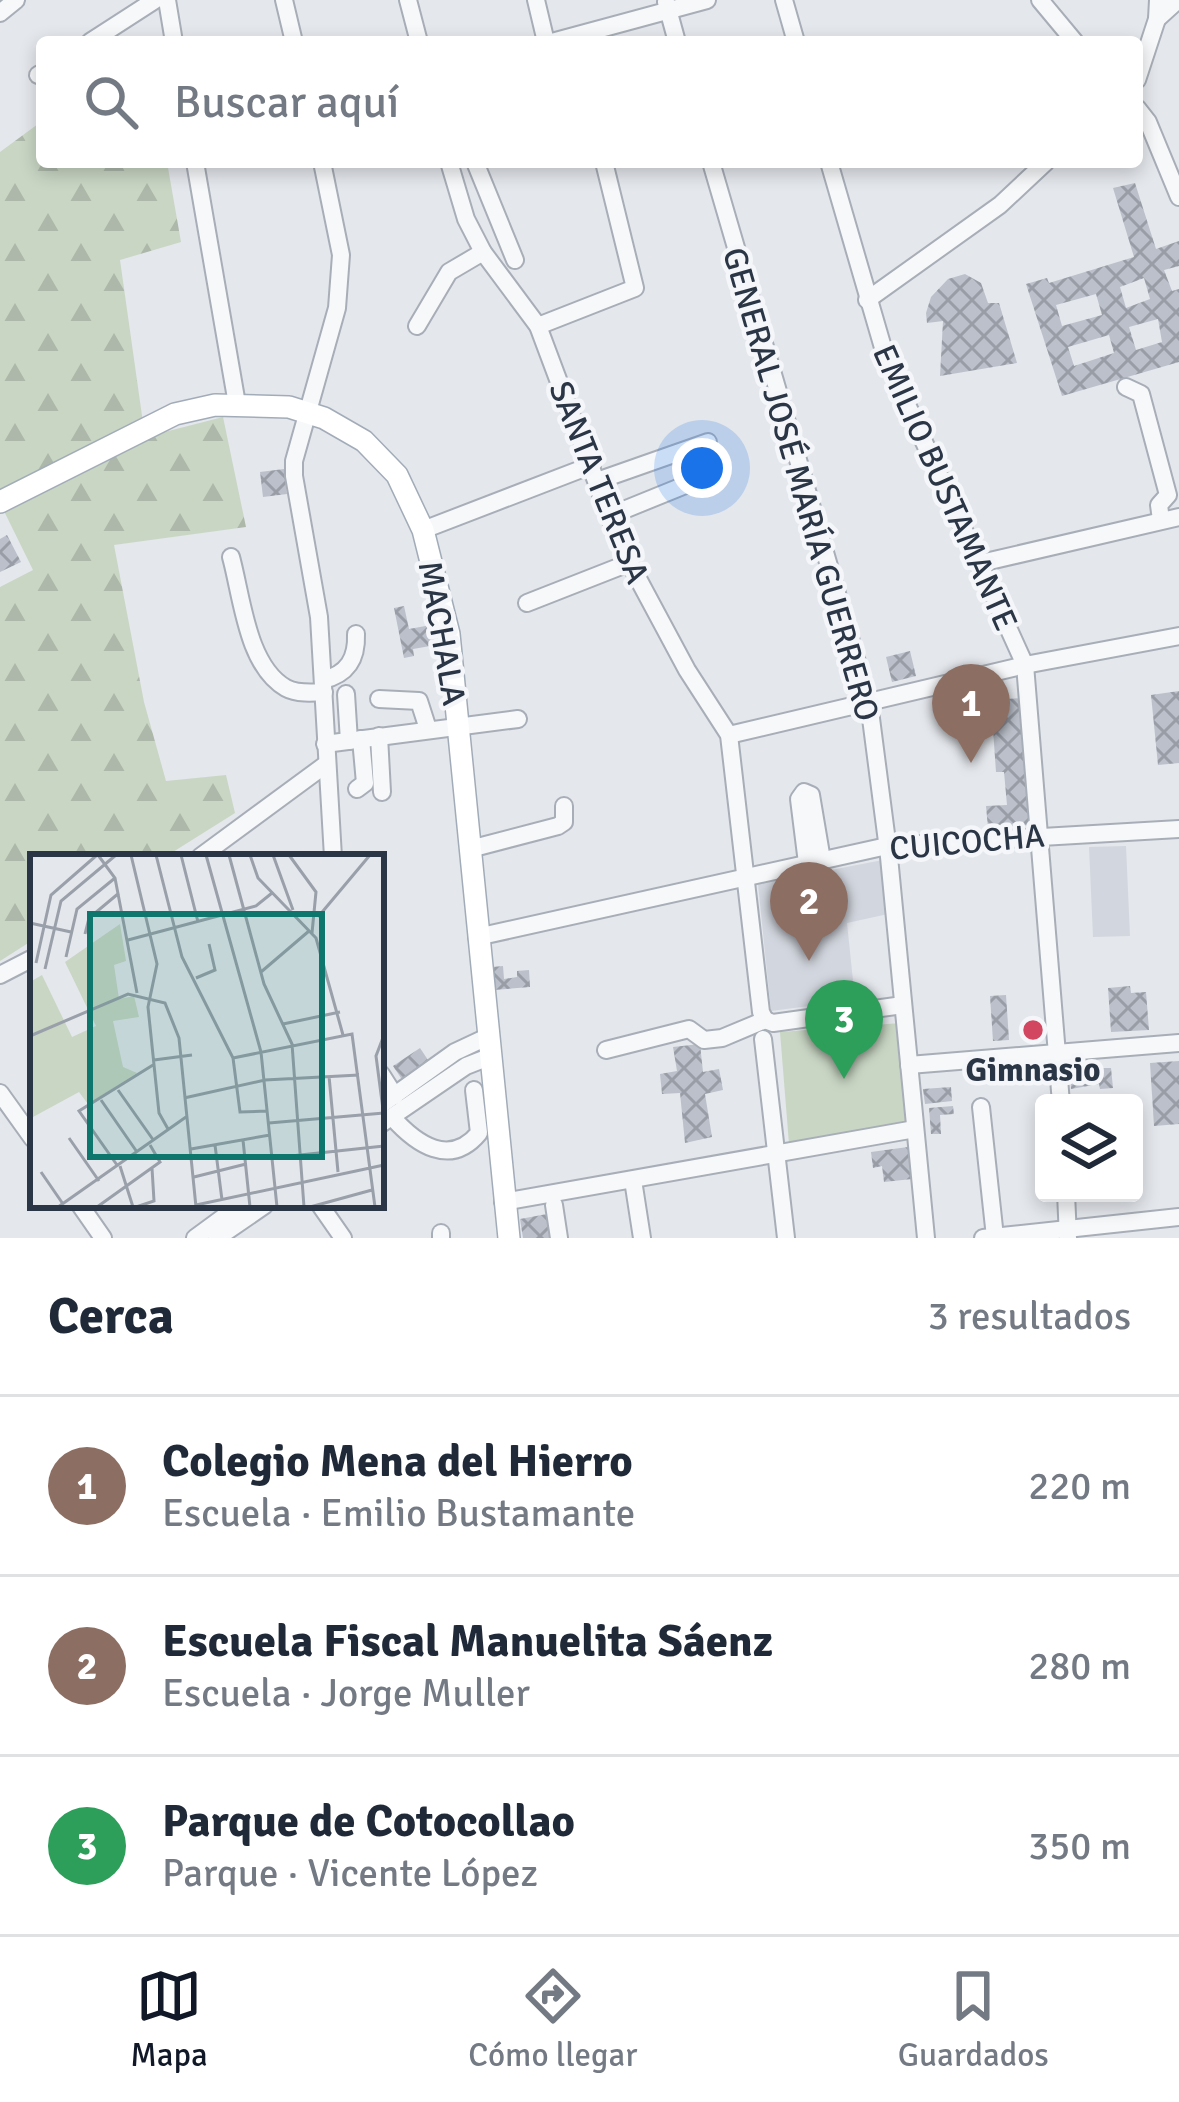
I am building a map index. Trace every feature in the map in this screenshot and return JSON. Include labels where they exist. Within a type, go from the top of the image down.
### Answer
[{"type":"main road","name":"MACHALA","points":[[0,502],[175,414],[203,406],[237,404],[308,412],[339,425],[398,475],[423,530],[449,634],[508,1238]]},
{"type":"street","points":[[0,13],[16,0]]},
{"type":"street","points":[[98,36],[155,0]]},
{"type":"street","points":[[167,0],[173,36]]},
{"type":"street","points":[[284,0],[293,36]]},
{"type":"street","points":[[408,0],[417,36]]},
{"type":"street","points":[[536,0],[547,36]]},
{"type":"street","points":[[568,36],[667,5],[706,0]]},
{"type":"street","points":[[784,0],[794,36]]},
{"type":"street","points":[[1040,0],[1071,36]]},
{"type":"street","points":[[1143,59],[1157,9],[1178,0]]},
{"type":"street","points":[[667,5],[675,36]]},
{"type":"street","points":[[1143,116],[1179,195]]},
{"type":"street","points":[[196,168],[237,404]]},
{"type":"street","points":[[323,168],[341,255],[337,308],[294,461],[294,476],[319,616],[333,854]]},
{"type":"street","name":"SANTA TERESA","points":[[451,168],[466,219],[483,252],[538,326],[629,563],[687,670],[729,735],[776,1155]]},
{"type":"street","points":[[477,168],[515,260]]},
{"type":"street","points":[[538,326],[635,287],[605,168]]},
{"type":"street","name":"GENERAL JOSÉ MARÍA GUERRERO","points":[[712,168],[868,704],[926,1238]]},
{"type":"street","name":"EMILIO BUSTAMANTE","points":[[831,168],[886,358],[1025,665],[1060,1094]]},
{"type":"street","points":[[867,300],[1000,205],[1040,168]]},
{"type":"street","points":[[417,326],[446,275],[483,252]]},
{"type":"street","points":[[981,563],[1170,519],[1159,505],[1168,495],[1150,414],[1142,394],[1126,387]]},
{"type":"street","points":[[423,530],[594,473],[708,442]]},
{"type":"street","points":[[609,516],[710,475]]},
{"type":"street","points":[[231,557],[258,656],[281,686],[292,692],[324,686],[356,654],[356,634]]},
{"type":"street","points":[[527,603],[629,563]]},
{"type":"street","points":[[729,735],[1025,665],[1179,636]]},
{"type":"street","points":[[346,694],[382,792]]},
{"type":"street","points":[[379,699],[419,700],[428,729]]},
{"type":"street","points":[[325,744],[518,719]]},
{"type":"street","points":[[357,789],[365,783],[363,739]]},
{"type":"street","points":[[206,854],[325,765]]},
{"type":"street","points":[[470,849],[558,826],[564,822],[564,806]]},
{"type":"street","name":"CUICOCHA","points":[[477,938],[887,846],[1179,829]]},
{"type":"street","points":[[0,975],[30,960]]},
{"type":"street","points":[[606,1050],[689,1029],[704,1040],[722,1038],[773,1023],[904,1005]]},
{"type":"street","points":[[909,1065],[1179,1042]]},
{"type":"street","points":[[474,1090],[479,1132],[461,1147],[429,1150],[387,1111],[466,1066],[488,1047]]},
{"type":"street","points":[[0,1093],[30,1135]]},
{"type":"street","points":[[981,1107],[995,1237]]},
{"type":"street","points":[[503,1202],[915,1130]]},
{"type":"street","points":[[776,1155],[786,1238]]},
{"type":"street","points":[[634,1180],[642,1238]]},
{"type":"street","points":[[1066,1202],[1068,1234]]},
{"type":"street","points":[[554,1205],[560,1238]]},
{"type":"street","points":[[82,1208],[103,1238]]},
{"type":"street","points":[[322,1208],[344,1238]]},
{"type":"street","points":[[195,1238],[236,1210]]},
{"type":"street","points":[[218,1238],[236,1210]]},
{"type":"street","points":[[983,1238],[1068,1234],[1179,1217]]},
{"type":"shaded area","points":[[1126,846],[1130,936],[1093,937],[1089,847]]},
{"type":"shaded area","points":[[883,860],[888,914],[847,923],[855,1000],[771,1011],[758,884]]},
{"type":"green space","points":[[36,125],[36,168],[168,168],[181,242],[120,260],[145,437],[223,417],[246,527],[114,545],[144,702],[166,781],[226,775],[235,813],[170,854],[30,854],[30,942],[0,961],[0,587],[33,570],[0,503],[0,152]]},
{"type":"green space","points":[[901,1023],[907,1126],[789,1144],[780,1032]]},
{"type":"building","points":[[1135,183],[1156,249],[1179,241],[1179,266],[1164,270],[1172,291],[1179,289],[1179,362],[1062,396],[1026,284],[1047,278],[1049,283],[1134,257],[1113,188]],"holes":[[[1144,278],[1150,299],[1126,308],[1120,287]],[[1096,294],[1102,315],[1062,326],[1056,305]],[[1158,319],[1162,342],[1136,350],[1129,327]],[[1109,335],[1114,353],[1074,366],[1068,347]]]},
{"type":"building","points":[[965,274],[981,283],[988,303],[999,303],[1017,363],[940,376],[943,321],[927,323],[926,313],[931,297],[948,279]]},
{"type":"building","points":[[284,469],[287,494],[263,497],[260,472]]},
{"type":"building","points":[[7,535],[21,562],[0,572],[0,539]]},
{"type":"building","points":[[404,606],[409,629],[431,625],[436,645],[413,649],[414,656],[404,658],[394,608]]},
{"type":"building","points":[[910,651],[916,676],[892,682],[886,657]]},
{"type":"building","points":[[1179,691],[1179,763],[1158,765],[1151,695]]},
{"type":"building","points":[[1022,698],[1031,825],[988,828],[986,806],[1007,805],[1004,772],[996,772],[991,700]]},
{"type":"building","points":[[503,966],[504,979],[529,970],[530,987],[494,990],[492,967]]},
{"type":"building","points":[[1130,986],[1131,993],[1146,992],[1149,1030],[1111,1032],[1108,988]]},
{"type":"building","points":[[1006,995],[1009,1040],[993,1041],[990,996]]},
{"type":"building","points":[[700,1044],[703,1072],[719,1069],[723,1090],[705,1094],[712,1137],[685,1143],[680,1093],[662,1094],[660,1074],[677,1071],[673,1047]]},
{"type":"building","points":[[420,1048],[430,1063],[403,1081],[393,1066]]},
{"type":"building","points":[[1179,1061],[1179,1124],[1154,1126],[1150,1063]]},
{"type":"building","points":[[1111,1068],[1113,1088],[1100,1089],[1099,1084],[1071,1089],[1070,1070]]},
{"type":"building","points":[[951,1087],[952,1101],[925,1104],[923,1089]]},
{"type":"building","points":[[953,1106],[954,1114],[940,1115],[941,1134],[931,1134],[929,1108]]},
{"type":"building","points":[[908,1147],[912,1179],[884,1182],[882,1166],[873,1168],[871,1152]]},
{"type":"building","points":[[547,1214],[551,1238],[523,1238],[520,1219]]},
{"type":"place","name":"Colegio Mena del Hierro","points":[[971,763]]},
{"type":"place","name":"Escuela Fiscal Manuelita Sáenz","points":[[809,961]]},
{"type":"place","name":"Gimnasio","points":[[1033,1030]]},
{"type":"place","name":"Parque de Cotocollao","points":[[844,1079]]}]
